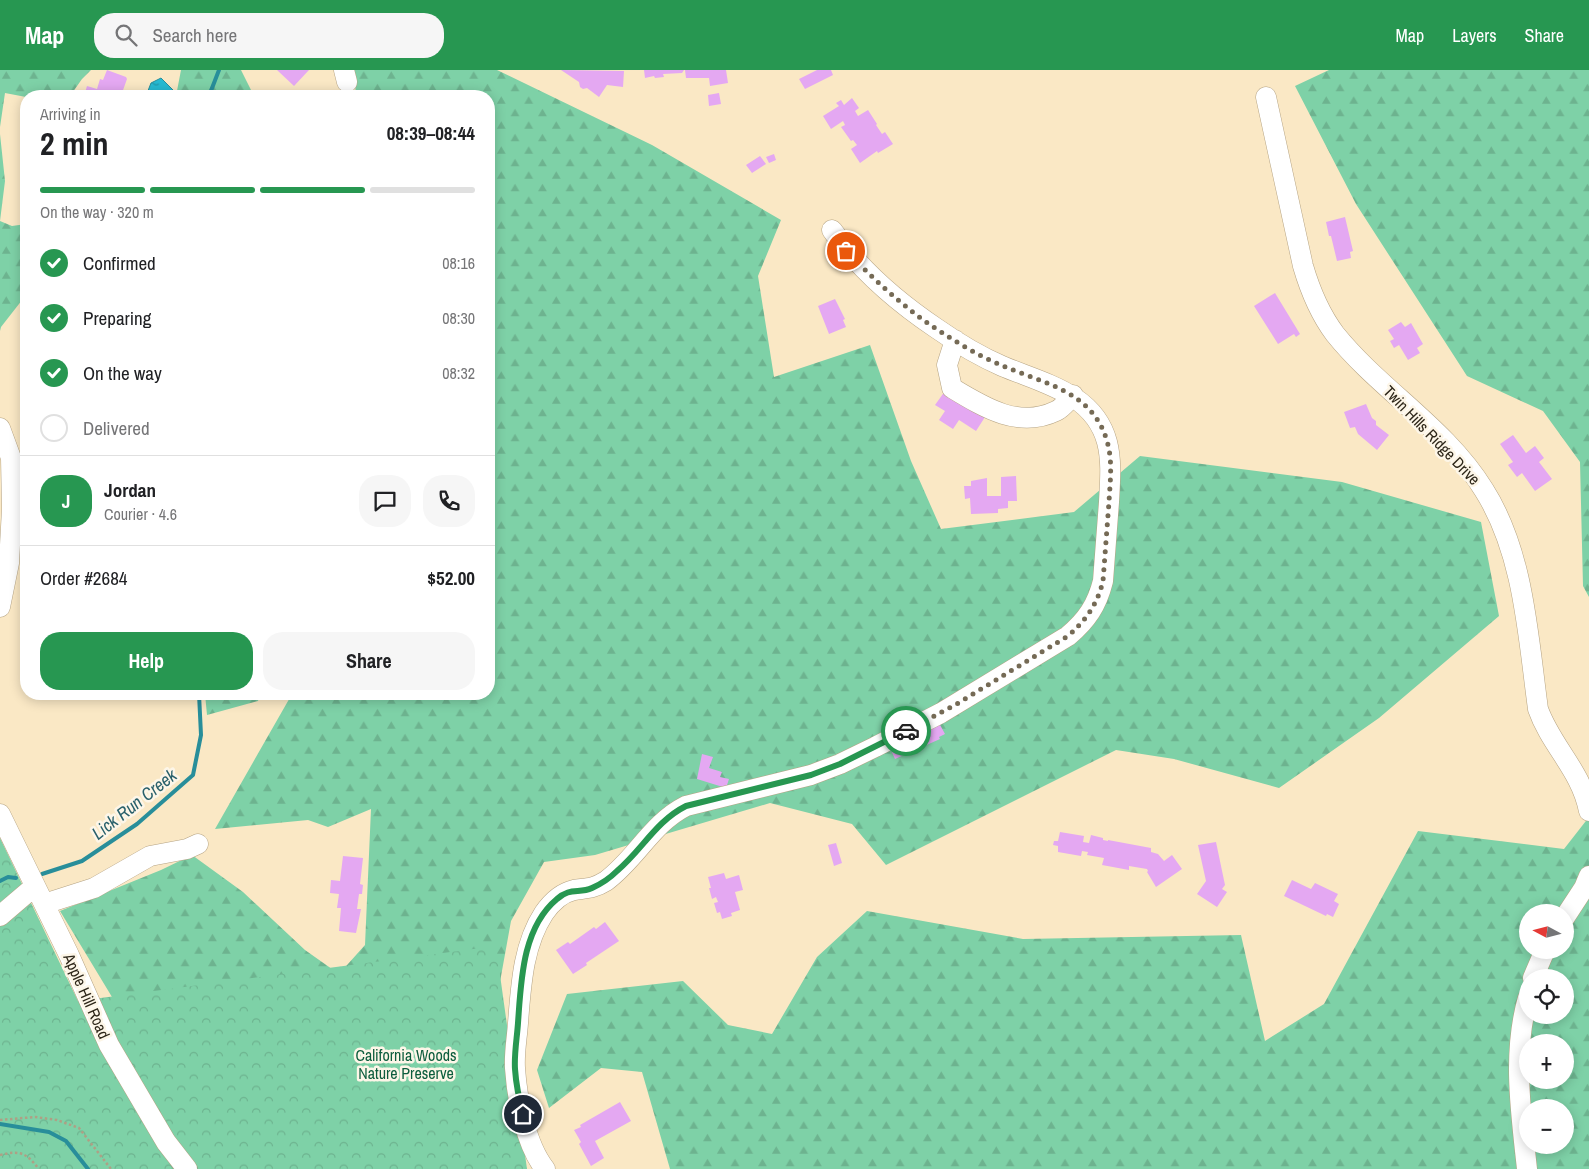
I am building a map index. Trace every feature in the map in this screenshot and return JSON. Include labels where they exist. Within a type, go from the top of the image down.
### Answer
[{"type":"street","name":"Twin Hills Ridge Drive","points":[[1266,97],[1303,266],[1322,313],[1335,333],[1353,354],[1436,433],[1473,474],[1500,518],[1510,541],[1516,566],[1538,708],[1542,721],[1570,762],[1581,784],[1589,811]]},
{"type":"street","points":[[545,1169],[536,1155],[527,1129],[519,1098],[515,1067],[521,984],[529,945],[535,927],[546,911],[562,895],[572,890],[591,889],[605,881],[618,870],[660,824],[675,812],[694,804],[811,775],[875,748],[941,713],[1068,636],[1082,624],[1092,611],[1099,596],[1103,581],[1110,468],[1107,440],[1101,426],[1091,412],[1073,395],[1000,365],[955,340],[905,306],[846,251],[832,230]]},
{"type":"street","points":[[955,340],[947,365],[952,388],[1005,416],[1034,419],[1058,410],[1073,395]]},
{"type":"street","points":[[0,428],[11,458],[12,509],[9,563],[0,606]]},
{"type":"street","name":"Apple Hill Road","points":[[0,814],[69,955],[109,1045],[166,1142],[187,1169]]},
{"type":"street","points":[[0,916],[40,895],[94,888],[150,856],[187,849],[198,844]]},
{"type":"street","points":[[1574,904],[1589,876]]},
{"type":"street","points":[[1523,1024],[1520,1039],[1520,1111],[1527,1169]]},
{"type":"path","points":[[0,1120],[35,1117],[57,1120],[79,1128],[112,1169]]},
{"type":"path","points":[[0,1155],[19,1152],[30,1158],[39,1169]]},
{"type":"green space","points":[[0,70],[91,70],[74,90],[20,90],[20,96],[5,93],[0,127]]},
{"type":"green space","points":[[181,70],[241,70],[251,90],[177,90]]},
{"type":"green space","points":[[354,70],[497,70],[652,145],[781,220],[758,276],[774,377],[870,345],[911,461],[941,529],[1074,512],[1140,456],[1342,482],[1481,522],[1499,616],[1379,718],[1279,788],[1174,759],[1116,750],[886,865],[852,824],[770,803],[595,855],[544,862],[511,921],[496,1004],[499,1113],[527,1169],[216,1169],[60,911],[161,870],[192,855],[243,892],[305,950],[339,974],[365,945],[371,809],[328,827],[308,820],[215,829],[289,700],[495,700],[495,90],[356,90]]},
{"type":"green space","points":[[1329,70],[1589,70],[1589,597],[1583,586],[1580,462],[1543,411],[1467,376],[1356,204],[1295,86]]},
{"type":"green space","points":[[0,134],[5,181],[0,221]]},
{"type":"green space","points":[[0,221],[12,226],[20,225],[20,303],[0,331]]},
{"type":"green space","points":[[206,700],[258,700],[258,701],[207,715]]},
{"type":"green space","points":[[1589,817],[1589,1169],[670,1169],[642,1072],[601,1068],[549,1108],[537,1070],[567,994],[683,981],[728,1025],[772,1034],[817,957],[867,911],[1023,939],[1241,935],[1265,1041],[1324,1004],[1418,831],[1564,849]]},
{"type":"green space","name":"California Woods Nature Preserve","points":[[0,838],[78,1001],[496,946],[527,1169],[0,1169]]},
{"type":"water","points":[[161,78],[173,90],[148,90],[151,83]]},
{"type":"building","points":[[107,70],[127,79],[123,90],[86,90],[87,86],[97,89],[100,79],[103,80]]},
{"type":"building","points":[[277,70],[309,70],[294,86]]},
{"type":"building","points":[[561,70],[624,71],[623,87],[607,85],[599,97],[587,88],[583,89],[580,87],[579,82]]},
{"type":"building","points":[[644,70],[684,70],[682,73],[663,74],[664,77],[655,78],[654,76],[645,78]]},
{"type":"building","points":[[685,70],[726,70],[728,83],[710,86],[709,78],[686,78]]},
{"type":"building","points":[[817,70],[831,70],[833,75],[805,89],[799,79]]},
{"type":"building","points":[[719,93],[721,104],[709,106],[708,95]]},
{"type":"building","points":[[852,98],[859,108],[855,111],[858,116],[868,110],[882,134],[885,132],[893,144],[878,153],[877,151],[860,163],[851,149],[857,145],[853,140],[851,141],[841,127],[845,125],[843,121],[831,129],[823,116],[839,106],[836,103],[841,100],[844,105]]},
{"type":"building","points":[[774,154],[776,160],[769,163],[766,157]]},
{"type":"building","points":[[760,156],[766,164],[752,173],[746,165]]},
{"type":"building","points":[[1345,217],[1353,251],[1350,252],[1351,258],[1337,261],[1326,222]]},
{"type":"building","points":[[1275,293],[1300,334],[1296,337],[1294,334],[1278,344],[1254,306]]},
{"type":"building","points":[[835,299],[845,319],[843,320],[846,327],[829,334],[818,306]]},
{"type":"building","points":[[1401,322],[1405,327],[1411,323],[1423,344],[1417,348],[1420,353],[1408,360],[1399,345],[1394,348],[1390,341],[1394,339],[1388,330]]},
{"type":"building","points":[[945,391],[985,417],[976,431],[959,420],[953,429],[939,420],[945,411],[935,405]]},
{"type":"building","points":[[1366,404],[1372,418],[1376,421],[1376,425],[1389,435],[1377,450],[1358,434],[1355,427],[1350,428],[1344,412]]},
{"type":"building","points":[[1513,435],[1526,453],[1535,446],[1544,458],[1539,462],[1552,479],[1535,491],[1522,473],[1517,477],[1508,465],[1513,462],[1500,444]]},
{"type":"building","points":[[1016,476],[1017,501],[1008,501],[1008,508],[998,509],[998,513],[971,514],[970,498],[965,499],[964,486],[971,486],[971,481],[987,478],[987,496],[1001,496],[1001,477]]},
{"type":"building","points":[[939,723],[945,734],[939,737],[940,739],[895,759],[889,746]]},
{"type":"building","points":[[702,754],[713,757],[709,768],[722,772],[720,777],[729,779],[726,788],[697,779]]},
{"type":"building","points":[[1060,832],[1084,836],[1083,842],[1089,843],[1091,835],[1103,838],[1103,840],[1151,848],[1151,852],[1158,854],[1164,861],[1172,855],[1182,869],[1156,887],[1147,869],[1129,866],[1129,870],[1102,865],[1104,858],[1087,855],[1088,852],[1082,851],[1081,856],[1058,852],[1058,846],[1053,845],[1054,841],[1058,841]]},
{"type":"building","points":[[1216,842],[1225,885],[1222,889],[1227,892],[1217,907],[1197,894],[1206,881],[1198,845]]},
{"type":"building","points":[[836,843],[842,863],[834,866],[828,845]]},
{"type":"building","points":[[343,856],[363,858],[360,884],[363,885],[362,894],[359,894],[357,909],[361,909],[356,933],[339,931],[341,908],[337,908],[339,894],[330,893],[331,880],[340,881]]},
{"type":"building","points":[[724,873],[726,879],[739,875],[743,890],[735,892],[740,910],[731,913],[732,916],[722,919],[720,912],[717,913],[714,903],[718,902],[716,897],[712,899],[708,877]]},
{"type":"building","points":[[1292,880],[1311,889],[1315,883],[1338,894],[1334,901],[1339,904],[1333,917],[1327,914],[1326,916],[1284,896]]},
{"type":"building","points":[[605,922],[619,941],[573,974],[556,950],[568,942],[570,944],[594,927],[596,929]]},
{"type":"building","points":[[620,1102],[631,1121],[595,1141],[604,1158],[591,1166],[574,1130]]},
{"type":"waterway","name":"Lick Run Creek","points":[[211,90],[219,70]]},
{"type":"waterway","name":"Lick Run Creek","points":[[42,874],[82,861],[137,824],[193,775],[201,735],[199,700]]},
{"type":"waterway","name":"Lick Run Creek","points":[[0,881],[8,877],[16,878]]},
{"type":"waterway","points":[[0,1124],[49,1132],[66,1141],[88,1169]]},
{"type":"way so far","points":[[846,251],[905,306],[937,329],[1000,365],[1044,382],[1079,399],[1101,426],[1110,454],[1111,475],[1103,581],[1092,611],[1082,624],[1068,636],[955,705],[906,731]]},
{"type":"route","points":[[523,1114],[515,1067],[521,984],[529,945],[535,927],[555,901],[572,890],[591,889],[605,881],[629,860],[660,824],[686,806],[811,775],[875,748],[906,731]]}]
